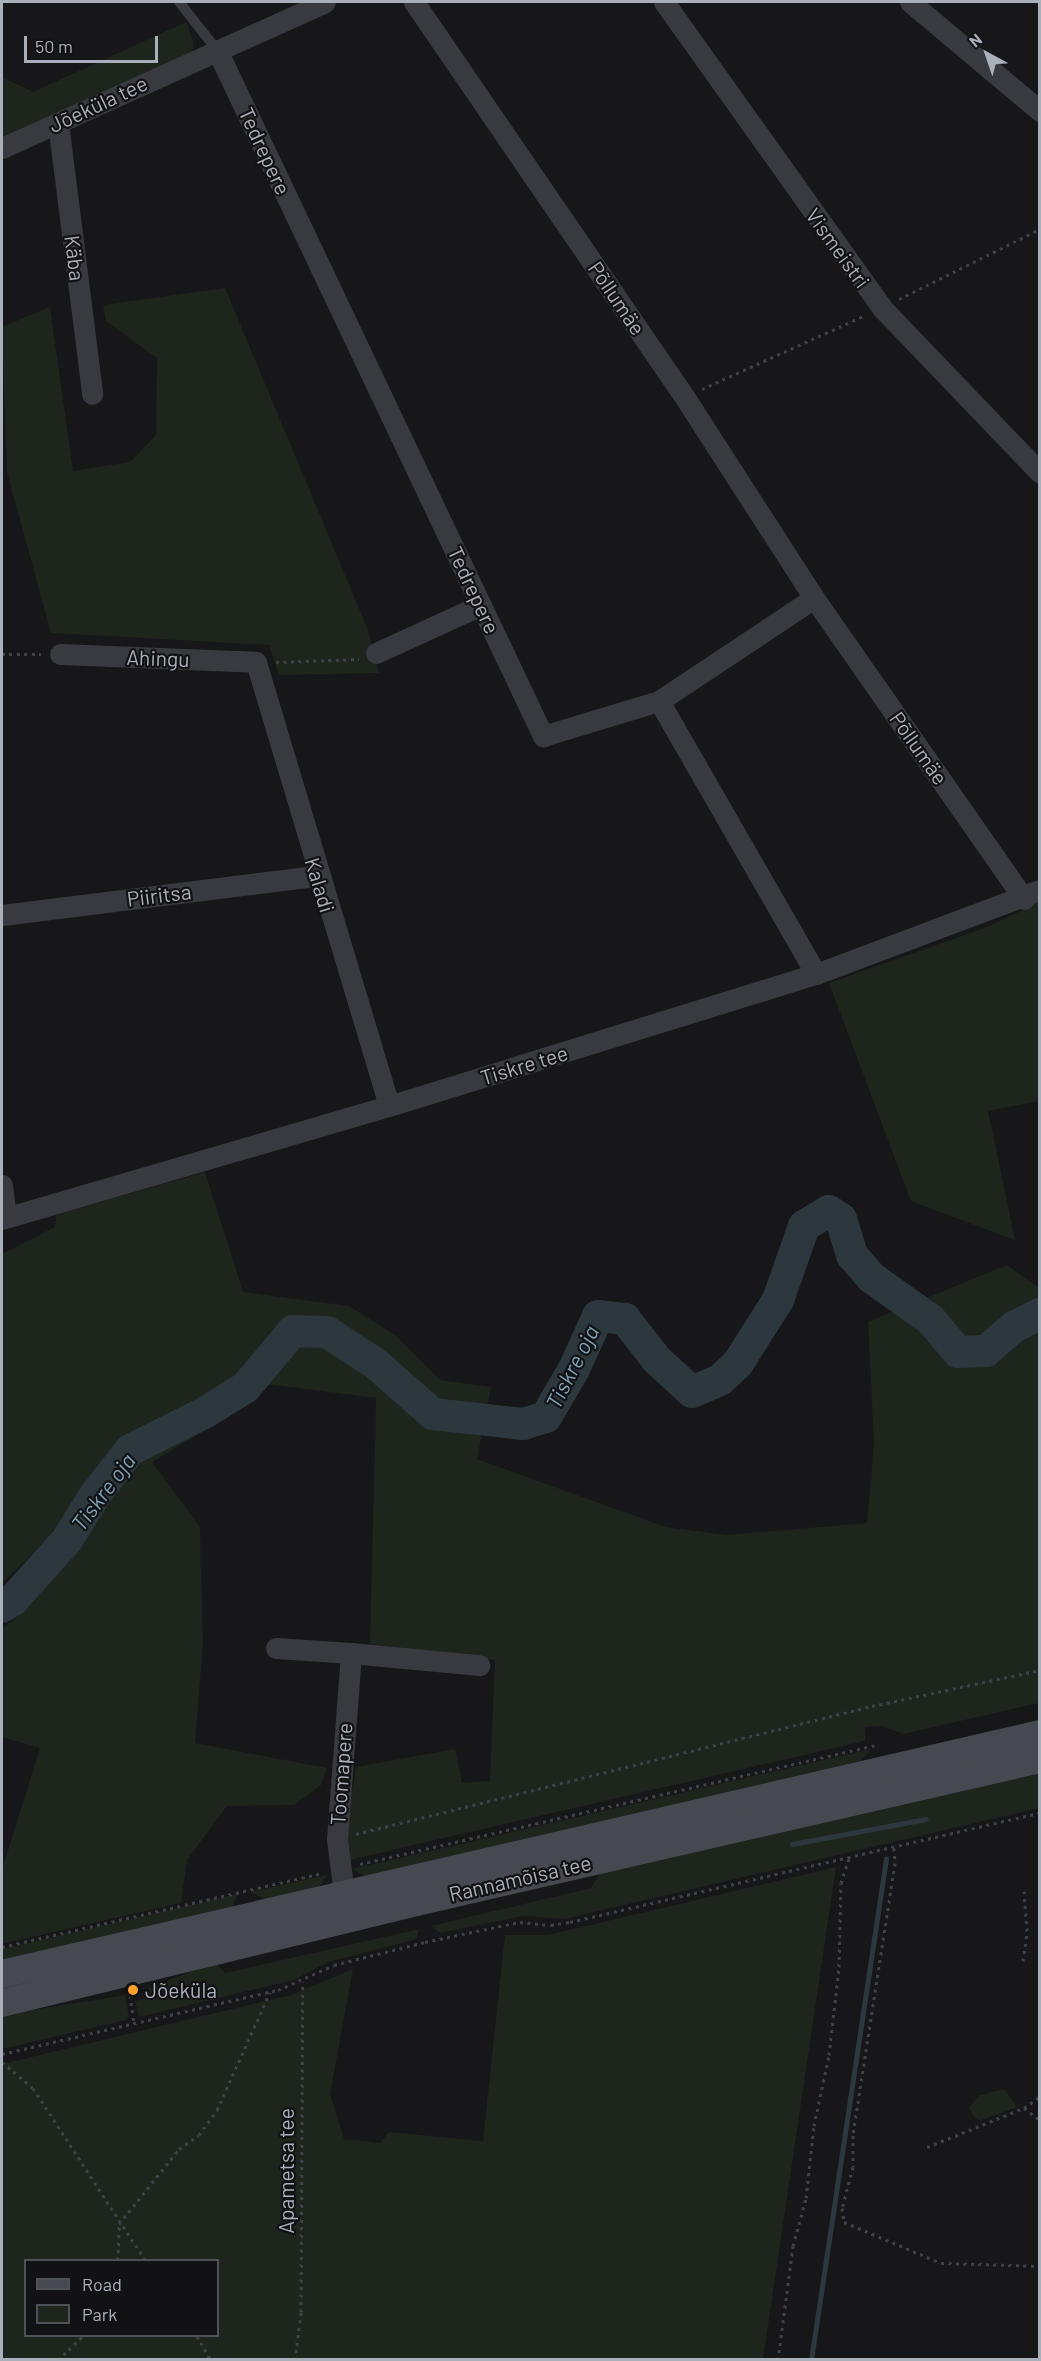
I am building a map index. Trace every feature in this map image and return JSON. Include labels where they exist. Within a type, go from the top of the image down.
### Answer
[{"type":"street","name":"Jõeküla tee","points":[[2,148],[325,2]]},
{"type":"street","name":"Põllumäe","points":[[414,2],[680,390],[814,598],[1032,894]]},
{"type":"street","name":"Vismeistri","points":[[664,2],[882,308],[1040,473]]},
{"type":"street","points":[[910,2],[1040,111]]},
{"type":"street","name":"Tedrepere","points":[[217,50],[543,736],[659,701]]},
{"type":"street","name":"Käba","points":[[58,123],[92,394]]},
{"type":"street","points":[[814,598],[659,701],[816,974]]},
{"type":"street","points":[[376,653],[481,605]]},
{"type":"street","name":"Ahingu","points":[[60,654],[256,662]]},
{"type":"street","name":"Kaladi","points":[[256,662],[317,876],[389,1106]]},
{"type":"street","name":"Piiritsa","points":[[2,915],[317,876]]},
{"type":"street","name":"Tiskre tee","points":[[4,1218],[389,1106],[816,974],[1032,894]]},
{"type":"street","points":[[2,1185],[4,1218]]},
{"type":"street","points":[[276,1647],[479,1665]]},
{"type":"street","name":"Toomapere","points":[[342,1882],[337,1839],[351,1653]]},
{"type":"street","name":"Rannamõisa tee","points":[[2,1974],[342,1882],[1040,1734]]},
{"type":"street","name":"Rannamõisa tee","points":[[2,2003],[393,1907],[1040,1759]]},
{"type":"lane","points":[[180,2],[217,50]]},
{"type":"path","points":[[256,662],[354,661],[376,653]]},
{"type":"path","points":[[2,654],[60,654]]},
{"type":"path","points":[[337,1839],[872,1706],[1040,1670]]},
{"type":"path","points":[[2,1947],[342,1882],[876,1745]]},
{"type":"path","points":[[2,2054],[270,1992],[303,1982],[334,1965],[425,1942],[520,1922],[570,1922],[1040,1813]]},
{"type":"path","points":[[893,1847],[895,1863],[853,2135],[853,2167],[842,2208],[844,2222],[941,2263],[1040,2266]]},
{"type":"path","points":[[778,2360],[793,2246],[806,2198],[814,2126],[829,2055],[839,1967],[842,1883],[849,1857]]},
{"type":"path","points":[[1023,1961],[1027,1942],[1024,1891]]},
{"type":"path","name":"Apametsa tee","points":[[295,2360],[301,2312],[303,1982]]},
{"type":"path","points":[[133,1990],[129,1996],[134,2023]]},
{"type":"path","points":[[118,2259],[119,2224],[179,2149],[199,2135],[217,2110],[270,1992]]},
{"type":"path","points":[[2,2062],[33,2088],[73,2152],[101,2188],[119,2224],[144,2259]]},
{"type":"path","points":[[927,2147],[1024,2108],[1040,2097]]},
{"type":"path","points":[[1024,2108],[1040,2120]]},
{"type":"path","points":[[58,2360],[82,2337]]},
{"type":"path","points":[[198,2337],[211,2360]]},
{"type":"green space","points":[[186,22],[194,43],[192,52],[2,137],[2,77],[33,92]]},
{"type":"green space","points":[[225,288],[368,630],[379,673],[279,675],[269,645],[51,633],[7,472],[2,327],[50,307],[73,471],[130,462],[156,435],[157,358],[106,321],[103,305]]},
{"type":"green space","points":[[1039,902],[1039,1101],[988,1111],[1015,1240],[911,1201],[829,983],[990,926]]},
{"type":"green space","points":[[205,1172],[243,1292],[349,1306],[396,1336],[440,1380],[491,1387],[477,1459],[666,1527],[727,1535],[867,1523],[874,1442],[868,1322],[1007,1265],[1039,1288],[1039,1703],[903,1734],[882,1726],[865,1727],[865,1741],[349,1860],[346,1828],[356,1767],[455,1749],[462,1783],[490,1781],[495,1660],[370,1644],[376,1398],[266,1384],[253,1402],[152,1462],[200,1527],[203,1644],[195,1743],[327,1768],[321,1785],[294,1805],[227,1806],[187,1860],[181,1903],[2,1944],[2,1870],[40,1748],[2,1737],[2,1628],[17,1618],[53,1573],[48,1539],[2,1583],[2,1254],[55,1227],[56,1215]]},
{"type":"green space","points":[[871,1749],[861,1761],[366,1877],[352,1869]]},
{"type":"green space","points":[[1039,1770],[1039,1808],[564,1919],[523,1916],[440,1933],[431,1926],[591,1888],[601,1871]]},
{"type":"green space","points":[[836,1867],[763,2359],[2,2359],[2,2064],[291,1995],[353,1969],[330,2094],[344,2139],[380,2143],[389,2132],[483,2141],[505,1935],[548,1935]]},
{"type":"green space","points":[[327,1875],[319,1887],[266,1900],[251,1892]]},
{"type":"green space","points":[[237,1894],[233,1907],[2,1963],[2,1949]]},
{"type":"green space","points":[[419,1929],[417,1939],[328,1962],[294,1980],[139,2017],[135,2001],[151,1997],[149,1988],[215,1962],[225,1973]]},
{"type":"green space","points":[[125,1995],[129,2017],[126,2020],[2,2049],[2,2015]]},
{"type":"green space","points":[[1004,2089],[1017,2107],[979,2121],[969,2108],[978,2096]]},
{"type":"waterway","name":"Tiskre oja","points":[[2,1607],[13,1600],[67,1540],[95,1495],[130,1450],[206,1412],[246,1387],[293,1331],[327,1332],[376,1364],[433,1414],[523,1424],[546,1417],[574,1369],[598,1316],[625,1319],[657,1360],[692,1392],[720,1380],[738,1363],[778,1300],[804,1226],[829,1211],[841,1219],[852,1255],[872,1278],[931,1320],[958,1352],[986,1351],[1014,1327],[1040,1314]]},
{"type":"waterway","points":[[792,1844],[926,1819]]},
{"type":"waterway","points":[[811,2360],[886,1859]]},
{"type":"place","name":"Jõeküla","points":[[133,1990]]}]
